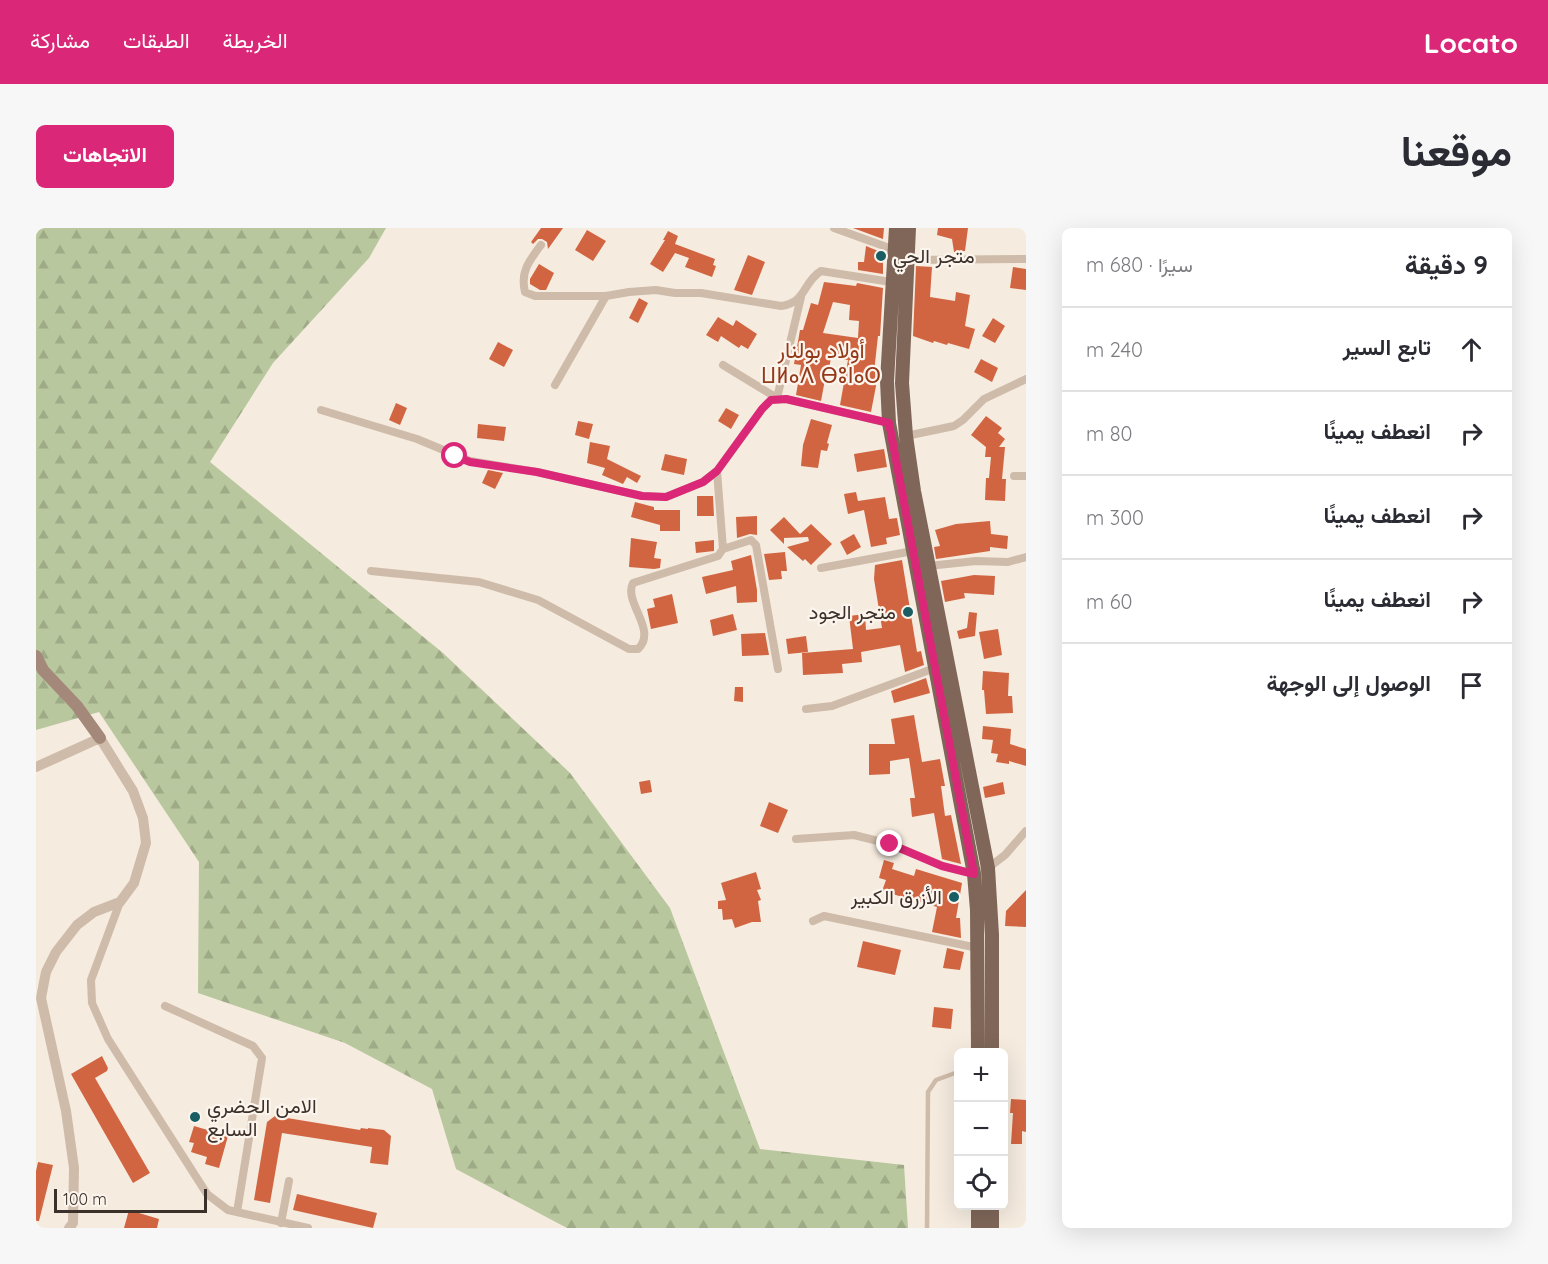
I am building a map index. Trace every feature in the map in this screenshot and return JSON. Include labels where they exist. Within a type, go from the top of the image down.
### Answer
[{"type":"main road","points":[[896,228],[891,282],[887,381],[889,423],[974,874],[978,948],[978,1048]]},
{"type":"main road","points":[[909,228],[902,383],[906,436],[928,566],[988,868],[992,925],[992,1048]]},
{"type":"main road","points":[[36,656],[44,670],[77,706],[100,738]]},
{"type":"main road","points":[[978,1210],[978,1228]]},
{"type":"main road","points":[[992,1210],[992,1228]]},
{"type":"street","points":[[834,228],[895,250]]},
{"type":"street","points":[[541,245],[530,260],[522,279],[525,292],[535,296],[606,296],[656,290],[701,293],[781,306],[792,305],[801,297]]},
{"type":"street","points":[[908,260],[1026,259]]},
{"type":"street","points":[[777,398],[801,297],[813,276],[821,271],[891,282]]},
{"type":"street","points":[[555,385],[606,296]]},
{"type":"street","points":[[723,364],[777,398]]},
{"type":"street","points":[[906,436],[954,426],[984,399],[1026,379]]},
{"type":"street","points":[[321,410],[417,439],[470,462],[537,472],[642,496],[666,497],[703,482],[717,471],[762,409],[771,400],[777,398],[889,423]]},
{"type":"street","points":[[717,471],[723,549]]},
{"type":"street","points":[[1014,476],[1026,476]]},
{"type":"street","points":[[371,572],[479,582],[538,600],[634,650],[641,646],[645,633],[630,591],[633,583],[718,556],[723,549],[744,541],[755,541],[778,669]]},
{"type":"street","points":[[821,568],[913,551]]},
{"type":"street","points":[[928,566],[976,561],[1008,562],[1026,557]]},
{"type":"street","points":[[806,709],[831,706],[935,668]]},
{"type":"street","points":[[36,767],[100,738],[133,791],[143,818],[146,843],[141,864],[134,883],[120,902],[91,980],[92,1003],[108,1039],[207,1194],[219,1204],[237,1212],[301,1227]]},
{"type":"street","points":[[796,839],[854,835],[890,844],[942,866],[974,874],[988,868],[1005,855],[1026,831]]},
{"type":"street","points":[[69,1228],[73,1223],[74,1168],[66,1111],[46,1029],[41,998],[46,972],[56,952],[77,925],[94,912],[120,902]]},
{"type":"street","points":[[813,921],[824,916],[978,948]]},
{"type":"street","points":[[165,1006],[253,1046],[262,1058],[237,1212]]},
{"type":"street","points":[[281,1223],[290,1181]]},
{"type":"lane","points":[[927,1228],[928,1092],[936,1080],[954,1073]]},
{"type":"green space","points":[[36,228],[386,228],[369,258],[273,363],[210,462],[443,653],[570,773],[670,908],[760,1149],[904,1165],[908,1228],[567,1228],[456,1169],[432,1089],[345,1043],[198,993],[199,862],[99,712],[36,730]]},
{"type":"building","points":[[541,228],[563,228],[548,249],[547,242],[542,239],[538,239],[533,244],[531,242]]},
{"type":"building","points":[[853,228],[884,228],[883,239]]},
{"type":"building","points":[[938,228],[968,228],[965,251],[954,252],[952,239],[937,235]]},
{"type":"building","points":[[587,230],[606,241],[593,261],[575,250]]},
{"type":"building","points":[[668,231],[678,236],[675,244],[715,259],[713,265],[716,266],[712,277],[685,267],[689,258],[675,253],[663,272],[650,264]]},
{"type":"building","points":[[866,246],[883,253],[883,274],[858,270],[858,262],[864,262]]},
{"type":"building","points":[[748,255],[765,262],[752,295],[734,290]]},
{"type":"building","points":[[539,264],[554,273],[546,290],[540,290],[530,284],[530,279]]},
{"type":"building","points":[[916,266],[932,267],[930,297],[955,301],[956,292],[970,295],[965,326],[975,329],[969,349],[948,343],[947,345],[934,341],[933,343],[913,336]]},
{"type":"building","points":[[1013,267],[1026,269],[1026,290],[1010,288]]},
{"type":"building","points":[[824,282],[856,286],[857,283],[883,288],[880,336],[878,336],[875,363],[876,386],[871,412],[840,405],[848,360],[831,358],[821,401],[796,395],[801,365],[794,364],[800,330],[803,330],[811,303],[818,305]],"holes":[[[833,302],[850,305],[849,320],[859,321],[858,338],[823,333]]]},
{"type":"building","points":[[639,298],[648,303],[638,323],[629,318]]},
{"type":"building","points":[[718,317],[733,326],[736,320],[757,334],[748,349],[741,345],[739,348],[721,336],[718,342],[706,335]]},
{"type":"building","points":[[993,318],[1005,326],[995,343],[982,336]]},
{"type":"building","points":[[498,342],[513,350],[504,367],[489,359]]},
{"type":"building","points":[[981,359],[998,368],[992,382],[974,372]]},
{"type":"building","points":[[396,403],[407,408],[400,425],[389,420]]},
{"type":"building","points":[[726,408],[739,415],[731,429],[718,421]]},
{"type":"building","points":[[986,416],[1002,428],[998,433],[1005,439],[999,447],[1005,447],[1002,479],[1006,479],[1005,501],[985,500],[986,478],[989,478],[991,457],[985,457],[986,447],[971,435]]},
{"type":"building","points":[[811,419],[832,425],[827,451],[821,450],[818,468],[801,466],[803,445]]},
{"type":"building","points":[[578,421],[593,424],[589,439],[575,435]]},
{"type":"building","points":[[478,424],[506,427],[504,441],[477,438]]},
{"type":"building","points":[[590,442],[610,446],[607,459],[641,476],[637,483],[627,477],[623,484],[602,475],[605,468],[587,463]]},
{"type":"building","points":[[884,449],[887,467],[857,472],[854,454]]},
{"type":"building","points":[[665,454],[687,459],[684,475],[661,470]]},
{"type":"building","points":[[488,470],[503,473],[495,489],[482,483]]},
{"type":"building","points":[[856,492],[858,501],[885,497],[889,519],[897,518],[900,535],[886,538],[887,544],[871,547],[864,510],[848,514],[844,494]]},
{"type":"building","points":[[697,496],[713,496],[714,516],[697,516]]},
{"type":"building","points":[[635,502],[654,507],[654,510],[680,510],[680,531],[660,531],[660,525],[631,517]]},
{"type":"building","points":[[757,516],[757,535],[750,534],[737,538],[736,517]]},
{"type":"building","points":[[784,517],[800,534],[811,524],[832,544],[811,565],[787,547],[809,541],[808,537],[784,538],[784,544],[770,530]]},
{"type":"building","points":[[990,521],[991,534],[1008,536],[1007,549],[990,547],[990,551],[936,559],[934,547],[940,546],[935,530],[956,524]]},
{"type":"building","points":[[854,534],[861,547],[847,555],[840,542]]},
{"type":"building","points":[[631,538],[657,542],[654,558],[661,559],[660,568],[629,567]]},
{"type":"building","points":[[714,540],[714,551],[696,553],[695,542]]},
{"type":"building","points":[[785,552],[787,571],[781,571],[782,579],[769,580],[764,554]]},
{"type":"building","points":[[751,555],[757,602],[737,603],[736,586],[706,594],[702,577],[733,570],[731,561]]},
{"type":"building","points":[[902,560],[917,652],[921,651],[924,665],[905,672],[900,645],[861,652],[862,662],[842,664],[843,673],[803,675],[802,653],[853,649],[849,616],[865,614],[866,630],[882,628],[874,579],[875,565]]},
{"type":"building","points":[[974,575],[995,576],[994,595],[964,593],[965,598],[945,602],[941,581]]},
{"type":"building","points":[[672,594],[678,623],[651,629],[647,609],[655,607],[653,599]]},
{"type":"building","points":[[969,612],[977,613],[975,636],[959,639],[957,631],[967,628]]},
{"type":"building","points":[[733,614],[737,630],[713,636],[710,620]]},
{"type":"building","points":[[998,629],[1002,655],[984,659],[979,632]]},
{"type":"building","points":[[765,633],[769,655],[742,656],[741,634]]},
{"type":"building","points":[[806,636],[808,652],[788,654],[786,639]]},
{"type":"building","points":[[983,671],[1009,673],[1008,696],[1012,696],[1013,713],[986,714],[984,690],[982,690]]},
{"type":"building","points":[[926,678],[930,693],[894,703],[891,691]]},
{"type":"building","points":[[735,687],[743,687],[743,702],[734,701]]},
{"type":"building","points":[[914,715],[922,762],[940,759],[945,786],[941,786],[945,816],[951,815],[961,864],[942,859],[934,813],[912,817],[910,798],[915,798],[909,758],[890,761],[890,774],[869,775],[869,744],[895,744],[891,719]]},
{"type":"building","points":[[983,726],[1011,729],[1010,744],[1026,749],[1026,766],[1009,761],[1009,764],[996,762],[998,754],[991,753],[993,740],[982,739]]},
{"type":"building","points":[[650,780],[652,792],[641,794],[639,782]]},
{"type":"building","points":[[1003,782],[1005,794],[985,798],[983,787]]},
{"type":"building","points":[[769,802],[788,810],[778,833],[760,826]]},
{"type":"building","points":[[884,860],[894,863],[892,869],[914,876],[916,869],[962,883],[956,918],[960,918],[961,938],[932,932],[937,907],[882,891],[886,880],[879,878]]},
{"type":"building","points":[[756,872],[761,889],[757,890],[761,900],[758,901],[761,922],[752,922],[735,928],[732,919],[723,920],[722,909],[718,909],[718,901],[726,900],[721,883]]},
{"type":"building","points":[[1026,890],[1026,927],[1005,926],[1006,911]]},
{"type":"building","points":[[863,941],[901,950],[895,975],[857,967]]},
{"type":"building","points":[[947,948],[964,952],[960,970],[943,968]]},
{"type":"building","points":[[934,1007],[953,1009],[951,1029],[932,1027]]},
{"type":"building","points":[[102,1056],[108,1068],[95,1078],[150,1173],[133,1183],[71,1074]]},
{"type":"building","points":[[1011,1099],[1026,1100],[1026,1132],[1022,1131],[1022,1144],[1011,1144],[1013,1113],[1010,1113]]},
{"type":"building","points":[[275,1116],[360,1130],[368,1128],[384,1130],[391,1136],[388,1165],[370,1163],[372,1147],[282,1133],[270,1203],[254,1200],[267,1122]]},
{"type":"building","points":[[194,1126],[228,1136],[219,1168],[205,1164],[207,1157],[191,1152],[194,1143],[189,1142]]},
{"type":"building","points":[[38,1162],[53,1165],[39,1221],[36,1221],[36,1171]]},
{"type":"building","points":[[297,1194],[377,1213],[373,1228],[293,1210]]},
{"type":"building","points":[[129,1210],[159,1219],[157,1228],[124,1228]]},
{"type":"place","name":"متجر الحي","points":[[881,256]]},
{"type":"place","name":"متجر الجود","points":[[908,612]]},
{"type":"place","name":"الأزرق الكبير","points":[[954,897]]},
{"type":"place","name":"الامن الحضري السابع","points":[[195,1117]]},
{"type":"district","name":"أولاد بولنار ⵡⵍⴰⴷ ⴱⵓⵏⴰⵔ","points":[[821,362]]},
{"type":"route","points":[[455,456],[470,462],[537,472],[642,496],[666,497],[703,482],[717,471],[762,409],[771,400],[777,398],[889,423],[974,874],[942,866],[890,844]]}]
